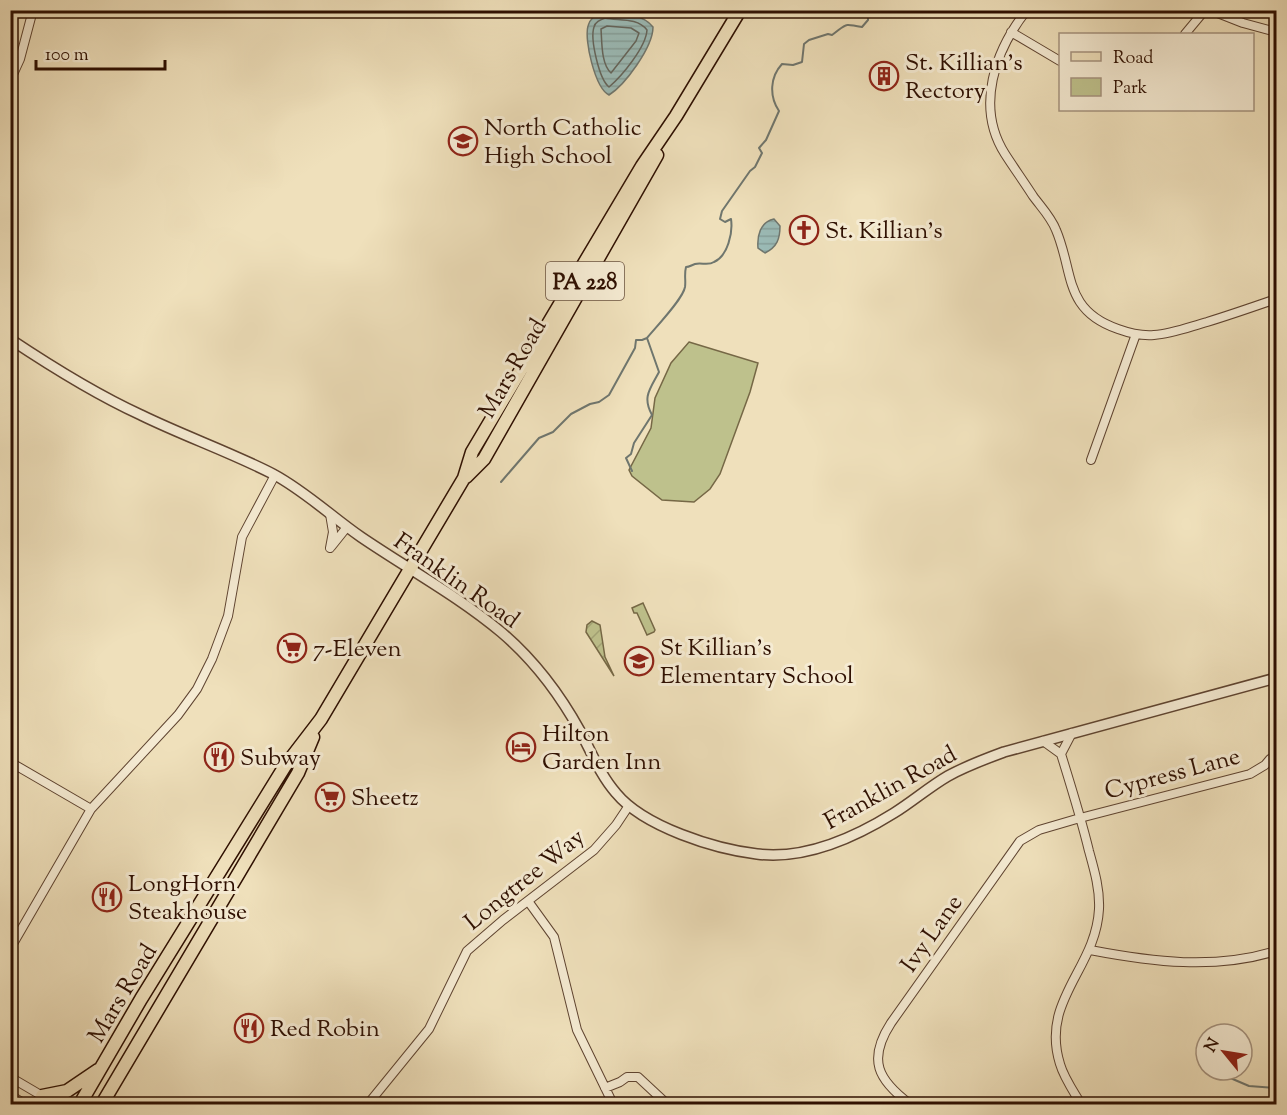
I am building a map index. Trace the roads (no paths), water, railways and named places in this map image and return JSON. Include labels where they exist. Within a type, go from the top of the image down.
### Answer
[{"type":"main road","name":"Mars Road","points":[[80,1104],[141,999],[285,766],[319,722],[464,478],[472,452],[642,166],[676,116],[740,10]]},
{"type":"main road","name":"Mars Road","points":[[102,1104],[298,773],[319,722]]},
{"type":"main road","points":[[42,1096],[67,1091],[101,1068]]},
{"type":"main road","points":[[114,1104],[117,1078]]},
{"type":"street","points":[[10,81],[25,43],[33,10]]},
{"type":"street","points":[[1027,10],[1011,32],[997,58],[990,102],[995,133],[1003,152],[1057,231],[1070,281],[1085,309],[1116,328],[1136,334],[1153,335],[1172,333],[1276,299]]},
{"type":"street","points":[[1186,33],[1205,10]]},
{"type":"street","points":[[1210,10],[1243,23],[1276,32]]},
{"type":"street","points":[[1011,32],[1059,60]]},
{"type":"street","points":[[1091,460],[1136,334]]},
{"type":"street","name":"Franklin Road","points":[[10,339],[66,375],[138,414],[275,475],[347,527],[442,589],[499,630],[541,672],[570,713],[614,792],[628,807],[648,820],[678,833],[728,849],[760,855],[788,854],[816,849],[842,840],[893,814],[974,762],[1276,678]]},
{"type":"street","points":[[10,949],[92,809],[178,715],[196,690],[212,659],[228,616],[242,537],[275,475]]},
{"type":"street","points":[[330,514],[333,532],[330,548],[347,527]]},
{"type":"street","points":[[1061,754],[1072,733]]},
{"type":"street","points":[[1043,741],[1061,754],[1098,892],[1098,923],[1090,950],[1062,999],[1056,1027],[1060,1067],[1081,1104]]},
{"type":"street","name":"Cypress Lane","points":[[1080,818],[1250,774],[1270,759]]},
{"type":"street","points":[[10,762],[92,809]]},
{"type":"street","name":"Longtree Way","points":[[368,1104],[429,1029],[467,951],[594,850],[612,831],[628,807]]},
{"type":"street","name":"Ivy Lane","points":[[910,1104],[885,1083],[879,1068],[880,1049],[886,1031],[1020,841],[1039,830],[1080,818]]},
{"type":"street","points":[[528,901],[554,937],[577,1030],[613,1104]]},
{"type":"street","points":[[1090,950],[1145,960],[1201,964],[1259,956],[1276,951]]},
{"type":"street","points":[[10,1077],[56,1104]]},
{"type":"street","points":[[605,1088],[627,1077],[638,1077],[667,1104]]},
{"type":"street","points":[[10,1095],[26,1104]]},
{"type":"water","points":[[601,13],[636,16],[653,27],[648,45],[637,65],[623,83],[609,95],[604,91],[595,74],[587,33],[589,23]]},
{"type":"water","points":[[774,219],[780,226],[778,239],[775,245],[765,253],[758,248],[759,234],[765,223]]},
{"type":"waterway","points":[[632,471],[626,458],[631,454],[634,443],[652,415],[647,398],[659,372],[647,338],[683,292],[686,267],[712,263],[719,259],[726,249],[730,237],[731,219],[725,222],[720,219],[722,211],[755,167],[762,153],[759,148],[766,140],[779,111],[772,93],[773,81],[778,69],[782,64],[793,65],[802,62],[804,44],[809,40],[828,34],[832,35],[846,25],[862,27],[868,20],[868,14],[887,13],[892,10]]},
{"type":"waterway","points":[[501,482],[539,438],[553,432],[571,414],[609,395],[635,348],[636,340],[647,338]]},
{"type":"waterway","points":[[1240,1082],[1249,1086],[1276,1088]]},
{"type":"place","name":"St. Killian's Rectory","points":[[884,76]]},
{"type":"place","name":"North Catholic High School","points":[[463,141]]},
{"type":"place","name":"St. Killian's","points":[[804,230]]},
{"type":"place","name":"7-Eleven","points":[[292,648]]},
{"type":"place","name":"St Killian's Elementary School","points":[[639,661]]},
{"type":"place","name":"Hilton Garden Inn","points":[[521,747]]},
{"type":"place","name":"Subway","points":[[219,757]]},
{"type":"place","name":"Sheetz","points":[[330,797]]},
{"type":"place","name":"LongHorn Steakhouse","points":[[107,897]]},
{"type":"place","name":"Red Robin","points":[[249,1028]]}]
